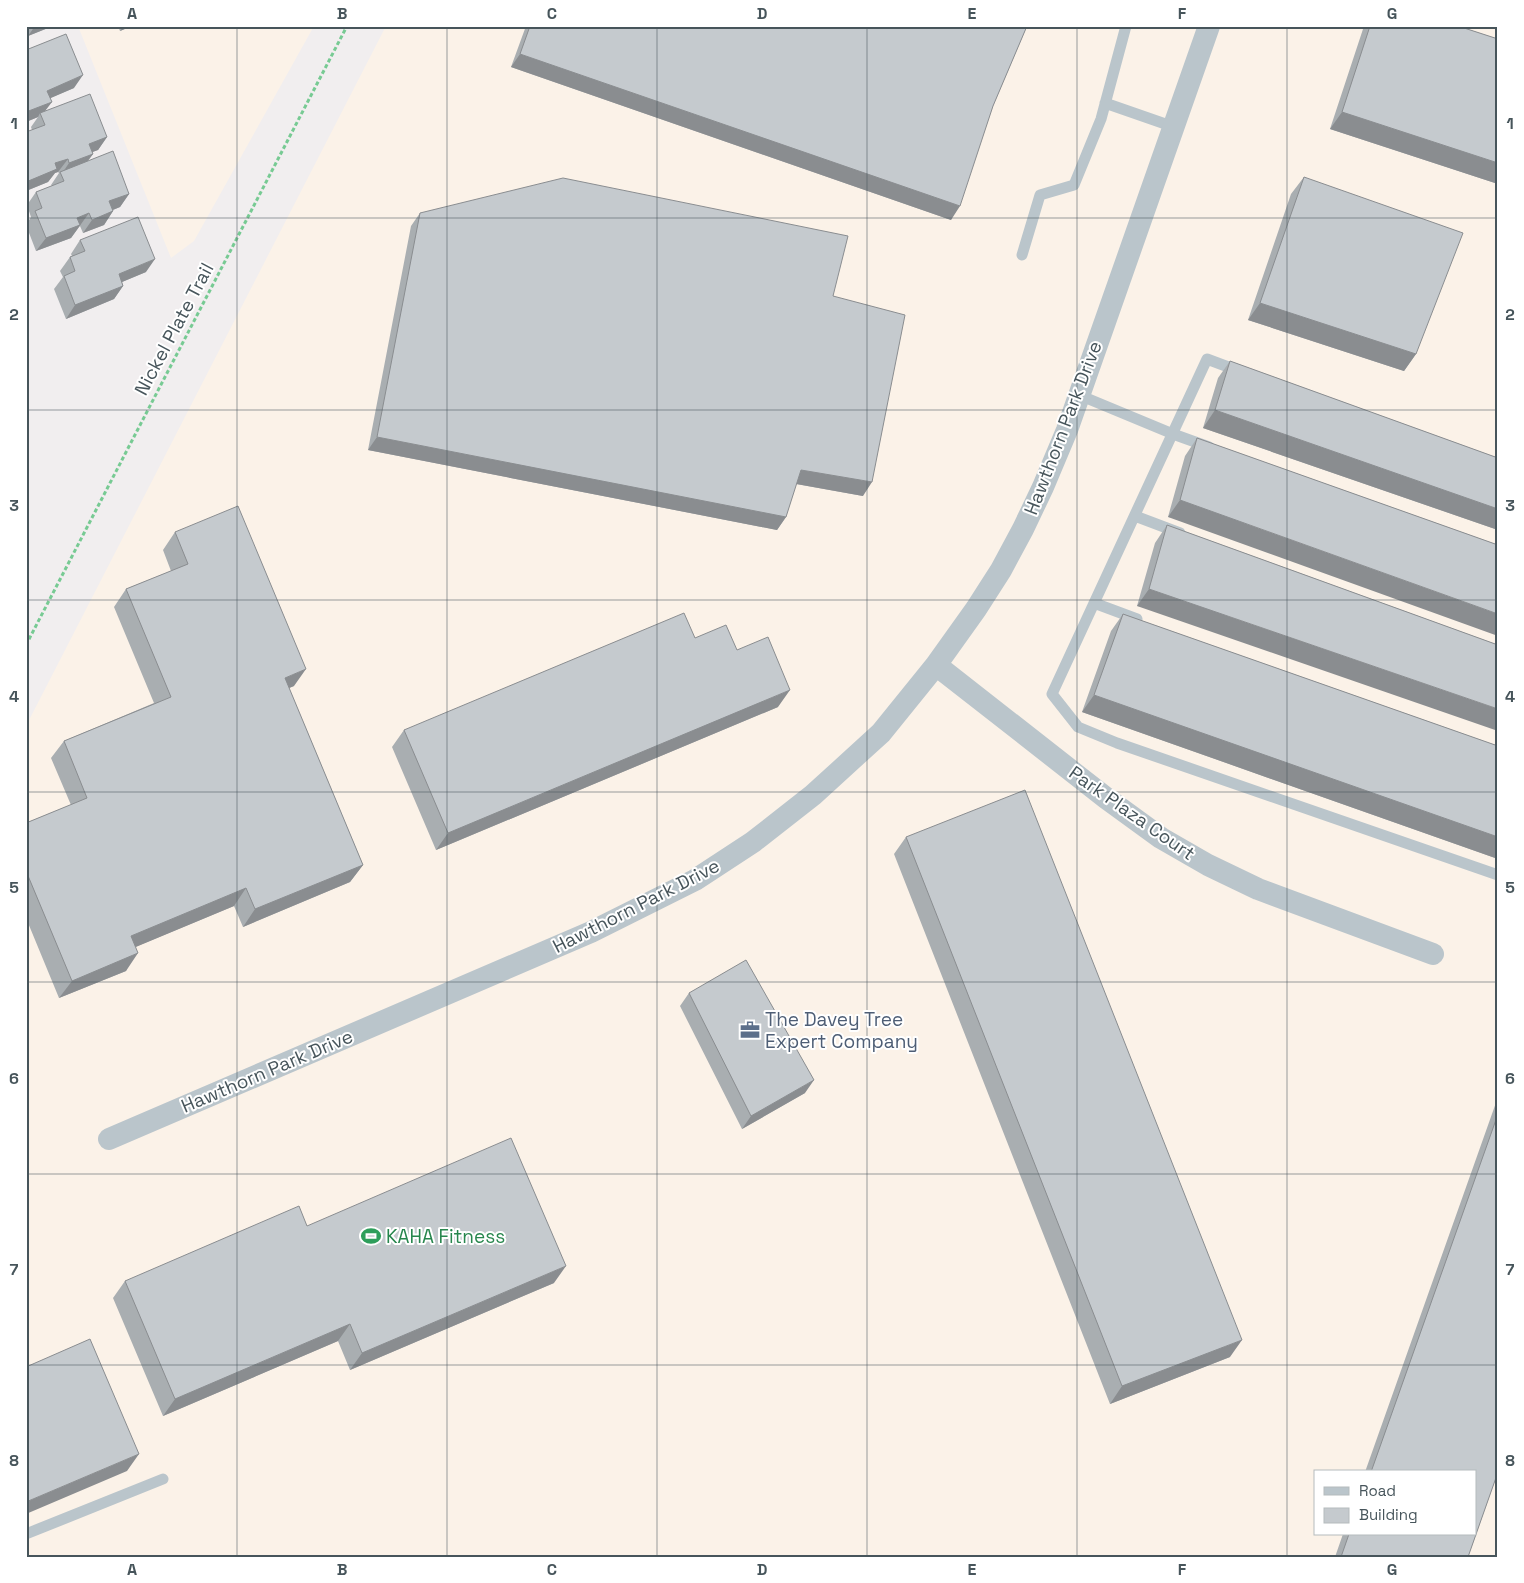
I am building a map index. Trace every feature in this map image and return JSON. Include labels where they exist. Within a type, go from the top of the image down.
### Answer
[{"type":"street","name":"Hawthorn Park Drive","points":[[109,1140],[591,932],[695,880],[753,842],[813,795],[881,733],[936,665],[976,609],[1001,570],[1023,529],[1062,441],[1210,26]]},
{"type":"street","name":"Park Plaza Court","points":[[936,665],[1128,815],[1184,852],[1258,889],[1433,954]]},
{"type":"lane","points":[[1022,255],[1040,195],[1074,185],[1101,119],[1126,26]]},
{"type":"lane","points":[[1105,103],[1174,127]]},
{"type":"lane","points":[[1253,376],[1207,359],[1052,694],[1078,727],[1117,743],[1498,875]]},
{"type":"lane","points":[[1079,395],[1173,434],[1219,450]]},
{"type":"lane","points":[[1134,516],[1190,537]]},
{"type":"lane","points":[[1094,603],[1150,624]]},
{"type":"lane","points":[[26,1534],[163,1479]]},
{"type":"path","name":"Nickel Plate Trail","points":[[26,645],[347,26]]},
{"type":"shaded area","points":[[78,26],[314,26],[194,241],[171,258]]},
{"type":"shaded area","points":[[386,26],[1498,26],[1498,1557],[26,1557],[26,726]]},
{"type":"building","points":[[530,26],[1027,26],[993,106],[960,206],[520,54]]},
{"type":"building","points":[[1370,26],[1458,26],[1498,39],[1498,163],[1342,112]]},
{"type":"building","points":[[66,34],[83,75],[47,91],[52,102],[26,112],[26,50]]},
{"type":"building","points":[[90,94],[107,137],[89,144],[93,154],[69,163],[68,159],[55,163],[57,169],[26,182],[26,132],[45,125],[40,113]]},
{"type":"building","points":[[113,151],[129,194],[109,201],[113,211],[92,220],[89,213],[77,218],[80,225],[46,238],[35,211],[42,208],[36,192],[64,181],[60,172]]},
{"type":"building","points":[[1304,177],[1463,233],[1416,354],[1260,303]]},
{"type":"building","points":[[563,178],[848,236],[833,296],[905,315],[872,482],[801,470],[786,517],[377,437],[420,213]]},
{"type":"building","points":[[138,217],[155,259],[119,274],[123,286],[75,305],[64,276],[75,271],[70,257],[85,251],[80,240]]},
{"type":"building","points":[[1230,361],[1498,458],[1498,509],[1215,410]]},
{"type":"building","points":[[1197,438],[1498,545],[1498,614],[1180,500]]},
{"type":"building","points":[[238,506],[306,669],[285,678],[363,865],[255,909],[246,888],[131,936],[138,953],[72,981],[26,871],[26,823],[87,798],[64,741],[171,697],[126,589],[188,564],[175,532]]},
{"type":"building","points":[[1167,525],[1498,645],[1498,709],[1149,589]]},
{"type":"building","points":[[684,613],[695,638],[726,625],[737,650],[768,637],[790,690],[448,833],[404,730]]},
{"type":"building","points":[[1123,614],[1498,746],[1498,837],[1094,695]]},
{"type":"building","points":[[1025,790],[1242,1340],[1122,1386],[906,837]]},
{"type":"building","points":[[746,960],[814,1080],[751,1116],[689,993]]},
{"type":"building","points":[[1498,1114],[1498,1472],[1476,1534],[1476,1470],[1372,1470]]},
{"type":"building","points":[[511,1138],[566,1266],[362,1353],[350,1324],[175,1399],[125,1281],[299,1206],[307,1226]]},
{"type":"building","points":[[90,1339],[139,1454],[26,1502],[26,1367]]},
{"type":"building","points":[[1348,1536],[1475,1536],[1468,1557],[1341,1557]]},
{"type":"place","name":"The Davey Tree Expert Company","points":[[750,1030]]},
{"type":"place","name":"KAHA Fitness","points":[[371,1236]]}]
